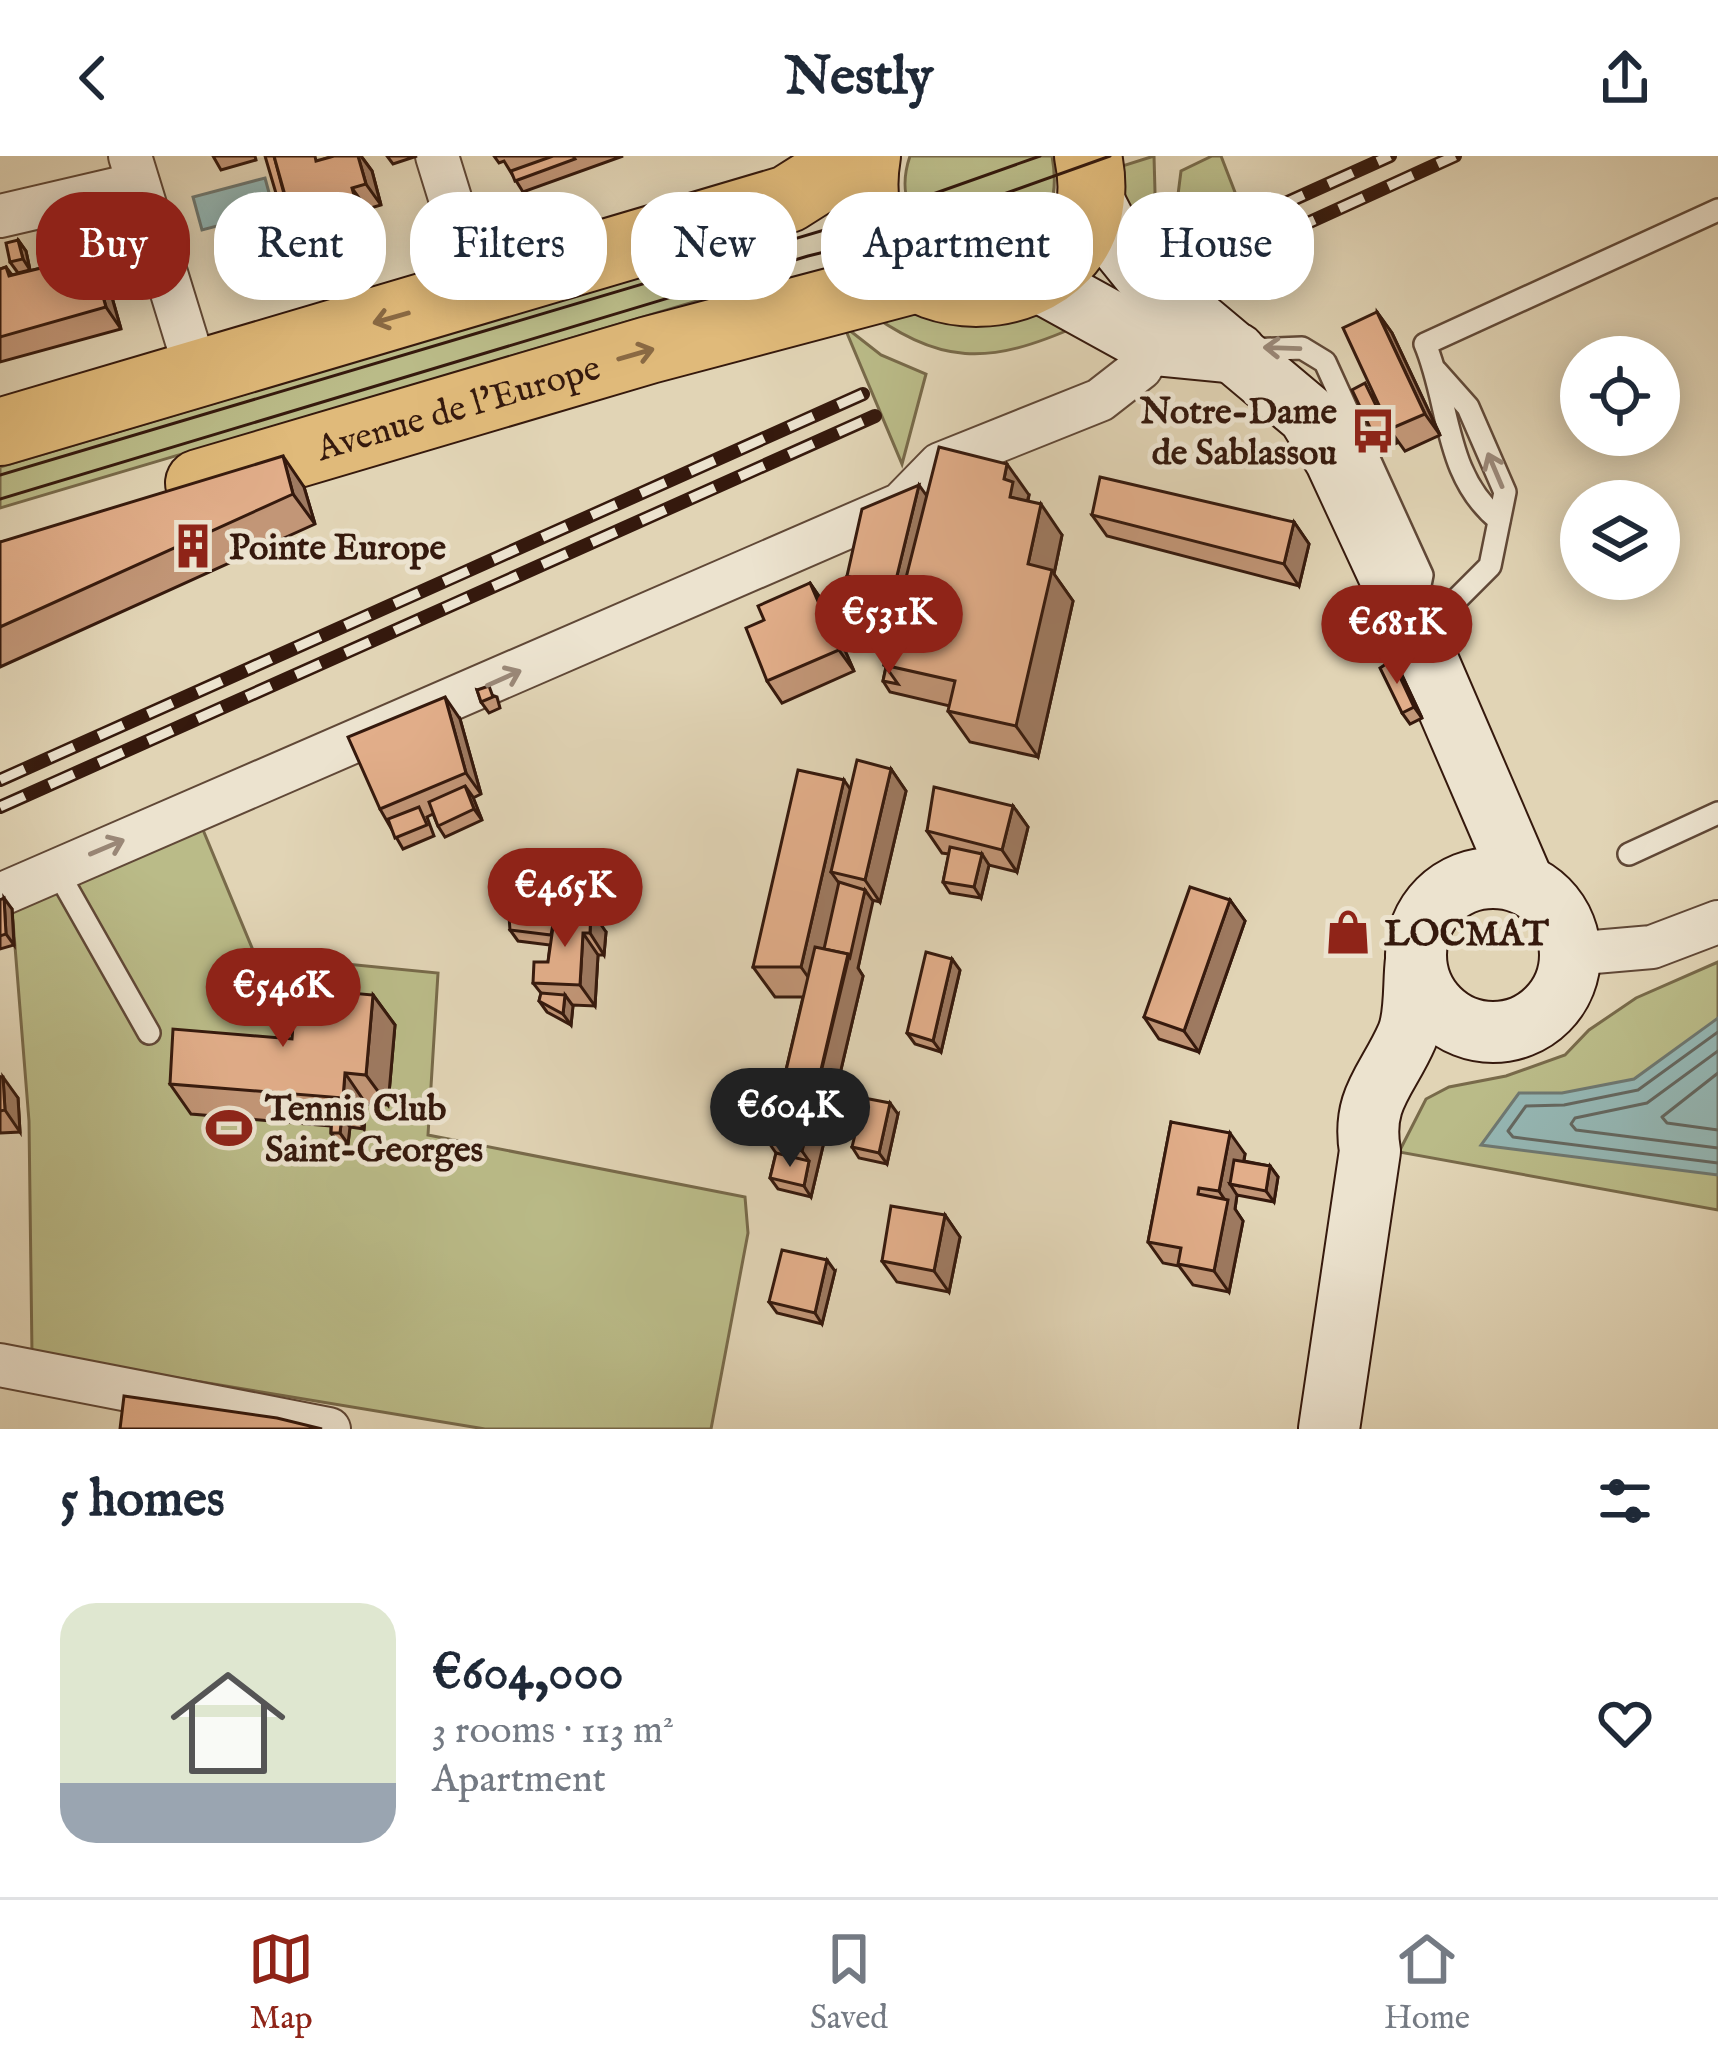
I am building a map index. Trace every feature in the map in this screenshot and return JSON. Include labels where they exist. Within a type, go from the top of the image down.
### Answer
[{"type":"main road","points":[[607,253],[788,199],[856,156]]},
{"type":"main road","points":[[864,192],[867,156]]},
{"type":"main road","points":[[1090,176],[1109,231],[1143,275],[1307,415],[1335,459],[1524,884]]},
{"type":"main road","points":[[0,432],[450,300]]},
{"type":"main road","name":"Avenue de l'Europe","points":[[152,497],[649,350],[838,300]]},
{"type":"main road","points":[[1072,300],[1154,345],[1236,353]]},
{"type":"main road","points":[[1457,887],[1466,749]]},
{"type":"main road","points":[[1329,1429],[1370,1151],[1366,1126],[1381,1077],[1408,1034],[1416,943],[1430,910],[1457,887],[1490,878],[1524,884],[1540,892],[1562,920],[1571,954],[1568,976],[1544,1014],[1502,1033],[1457,1024],[1436,1007],[1422,986],[1416,960]]},
{"type":"main road","points":[[1370,1151],[1418,1081],[1481,1032]]},
{"type":"street","points":[[436,156],[447,192]]},
{"type":"street","points":[[0,216],[134,170],[196,374]]},
{"type":"street","points":[[0,895],[901,504],[940,464],[1100,400],[1142,368],[1154,345]]},
{"type":"street","points":[[1571,954],[1652,947],[1718,922]]},
{"type":"street","points":[[0,1365],[329,1429]]},
{"type":"lane","points":[[1415,631],[1490,566],[1504,492],[1468,406],[1436,370],[1425,344],[1718,210]]},
{"type":"lane","points":[[1629,854],[1718,813]]},
{"type":"lane","points":[[56,869],[148,1033]]},
{"type":"green space","points":[[910,156],[1052,156],[1052,192],[906,192]]},
{"type":"green space","points":[[1154,156],[1155,192],[1122,192],[1119,167]]},
{"type":"green space","points":[[1221,156],[1235,192],[1178,192],[1181,171]]},
{"type":"green space","points":[[631,279],[631,300],[700,300],[0,508],[0,467],[560,300],[607,300],[607,286]]},
{"type":"green space","points":[[857,304],[1028,311],[1080,325],[1018,348],[965,354],[914,340]]},
{"type":"green space","points":[[844,326],[881,355],[926,374],[902,464]]},
{"type":"green space","name":"Tennis Club Saint-Georges","points":[[201,825],[255,955],[438,973],[428,1135],[745,1197],[748,1233],[711,1429],[485,1429],[32,1354],[29,1121],[12,909]]},
{"type":"green space","points":[[1718,962],[1718,1210],[1399,1152],[1426,1099],[1449,1087],[1506,1076],[1565,1055],[1589,1030],[1636,998]]},
{"type":"water","points":[[265,178],[269,192],[214,192],[214,227],[202,230],[193,197]]},
{"type":"water","points":[[1718,1018],[1718,1175],[1481,1145],[1519,1093],[1562,1093],[1634,1079]]},
{"type":"building","points":[[265,156],[274,156],[284,192],[276,192]]},
{"type":"building","points":[[274,156],[315,156],[316,161],[358,156],[366,184],[352,188],[353,192],[284,192]]},
{"type":"building","points":[[553,156],[575,159],[515,181],[511,171]]},
{"type":"building","points":[[18,240],[23,259],[10,262],[6,243]]},
{"type":"building","points":[[6,267],[9,276],[36,269],[36,300],[104,300],[106,307],[0,337],[0,269]]},
{"type":"building","points":[[1377,312],[1425,414],[1390,429],[1343,328]]},
{"type":"building","points":[[1365,383],[1389,432],[1375,438],[1352,390]]},
{"type":"building","points":[[939,447],[1007,464],[1004,479],[1013,482],[1010,497],[1041,504],[1028,564],[1052,570],[1016,726],[948,711],[955,681],[884,665]]},
{"type":"building","points":[[283,456],[293,494],[0,627],[0,542]]},
{"type":"building","points":[[1100,477],[1294,522],[1284,564],[1092,515]]},
{"type":"building","points":[[919,485],[894,588],[847,576],[862,509]]},
{"type":"building","points":[[810,583],[839,650],[767,681],[746,628],[764,620],[758,606]]},
{"type":"building","points":[[886,595],[901,598],[894,623],[882,620]]},
{"type":"building","points":[[1392,660],[1414,707],[1402,713],[1380,668]]},
{"type":"building","points":[[886,667],[898,684],[883,681]]},
{"type":"building","points":[[489,686],[493,697],[481,702],[477,690]]},
{"type":"building","points":[[445,697],[466,773],[380,809],[348,737]]},
{"type":"building","points":[[857,760],[891,769],[865,880],[831,872]]},
{"type":"building","points":[[798,770],[844,780],[801,967],[753,967]]},
{"type":"building","points":[[465,786],[474,809],[438,826],[429,802]]},
{"type":"building","points":[[934,787],[1013,806],[1002,850],[927,831]]},
{"type":"building","points":[[419,807],[427,825],[395,838],[388,819]]},
{"type":"building","points":[[950,847],[982,854],[974,887],[943,882]]},
{"type":"building","points":[[839,882],[865,890],[850,957],[824,949]]},
{"type":"building","points":[[1190,887],[1230,900],[1184,1031],[1144,1017]]},
{"type":"building","points":[[4,898],[6,934],[0,936],[0,900]]},
{"type":"building","points":[[556,898],[551,935],[510,930],[508,903]]},
{"type":"building","points":[[591,910],[590,933],[583,933],[580,985],[533,983],[534,962],[548,962],[555,913]]},
{"type":"building","points":[[815,947],[848,954],[802,1151],[769,1143]]},
{"type":"building","points":[[926,952],[952,959],[933,1041],[907,1033]]},
{"type":"building","points":[[296,988],[373,995],[366,1075],[345,1073],[343,1098],[170,1084],[173,1029],[292,1039]]},
{"type":"building","points":[[541,993],[565,995],[563,1014],[539,1001]]},
{"type":"building","points":[[0,1077],[5,1110],[0,1111]]},
{"type":"building","points":[[864,1098],[890,1103],[879,1153],[852,1147]]},
{"type":"building","points":[[332,1116],[342,1116],[340,1133],[331,1133]]},
{"type":"building","points":[[1171,1122],[1230,1133],[1219,1191],[1199,1188],[1198,1194],[1228,1200],[1214,1271],[1178,1264],[1181,1248],[1148,1242]]},
{"type":"building","points":[[776,1153],[809,1161],[804,1186],[770,1178]]},
{"type":"building","points":[[1234,1160],[1270,1166],[1266,1191],[1230,1184]]},
{"type":"building","points":[[891,1206],[945,1215],[934,1271],[882,1261]]},
{"type":"building","points":[[782,1250],[827,1260],[815,1313],[769,1302]]},
{"type":"building","points":[[124,1396],[277,1418],[322,1429],[120,1429]]},
{"type":"tram line","points":[[0,475],[868,217],[1040,156]]},
{"type":"tram line","points":[[0,499],[878,239],[1110,156]]},
{"type":"railway","points":[[1310,192],[1390,156]]},
{"type":"railway","points":[[1314,220],[1455,156]]},
{"type":"railway","points":[[0,780],[863,394]]},
{"type":"railway","points":[[0,807],[875,416]]},
{"type":"place","name":"Notre-Dame de Sablassou","points":[[1373,431]]},
{"type":"place","name":"Pointe Europe","points":[[193,546]]},
{"type":"place","name":"LOCMAT","points":[[1348,932]]},
{"type":"place","name":"Tennis Club Saint-Georges","points":[[229,1128]]}]
